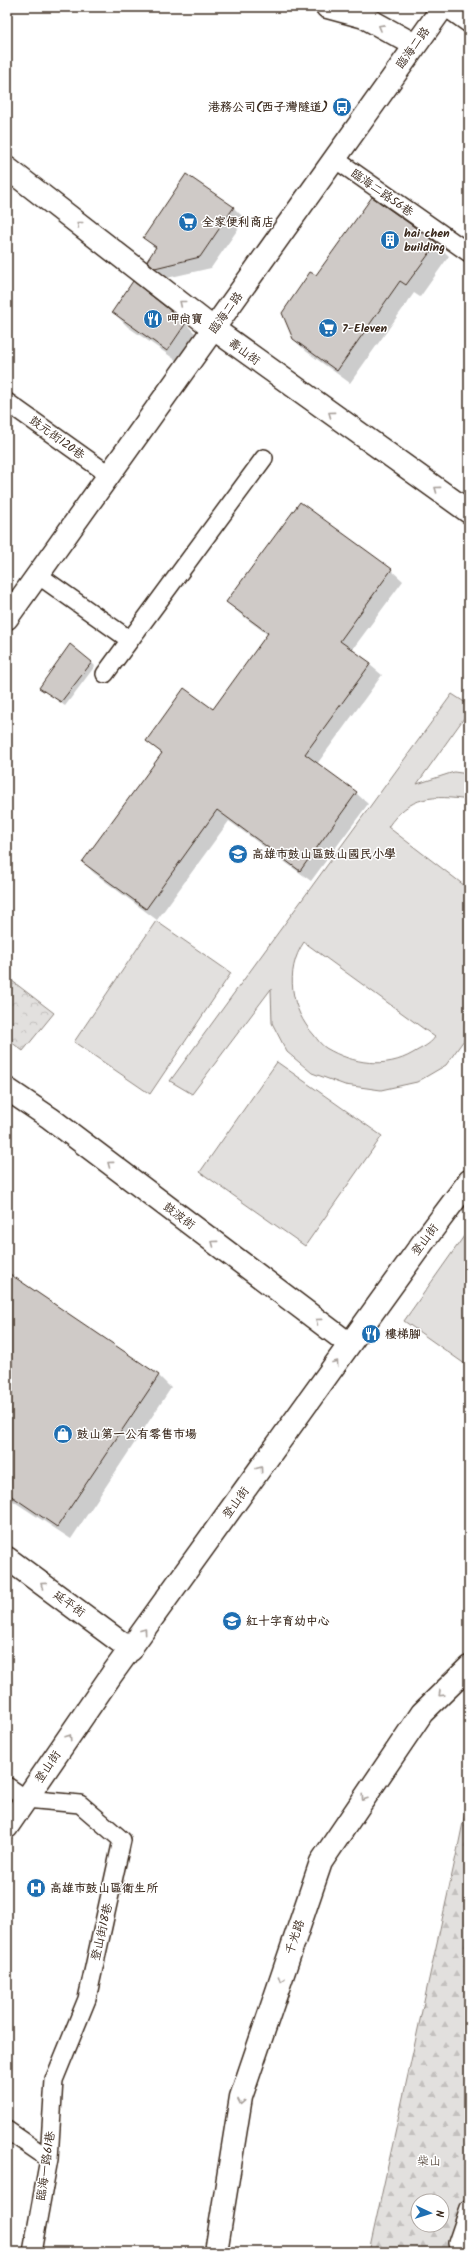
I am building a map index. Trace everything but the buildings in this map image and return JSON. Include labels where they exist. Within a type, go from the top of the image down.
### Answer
[{"type":"street","points":[[327,7],[364,17],[416,45]]},
{"type":"street","name":"臨海二路","points":[[7,618],[108,474],[214,329],[444,7]]},
{"type":"street","name":"壽山街","points":[[7,168],[214,329],[469,512]]},
{"type":"street","name":"鼓波街","points":[[7,1089],[50,1118],[349,1344]]},
{"type":"street","name":"登山街","points":[[7,1827],[349,1344],[469,1181]]},
{"type":"street","name":"延平街","points":[[7,1558],[131,1650]]},
{"type":"street","name":"千光路","points":[[216,2252],[241,2097],[320,1862],[422,1713],[469,1667]]},
{"type":"lane","points":[[444,7],[469,24]]},
{"type":"lane","name":"臨海二路56巷","points":[[335,159],[469,253]]},
{"type":"lane","name":"鼓元街120巷","points":[[7,402],[108,474]]},
{"type":"lane","points":[[105,674],[264,458]]},
{"type":"lane","points":[[38,575],[130,640]]},
{"type":"lane","points":[[7,1786],[26,1799]]},
{"type":"lane","name":"登山街18巷","points":[[26,1799],[80,1804],[122,1840],[87,1999],[54,2080]]},
{"type":"lane","name":"臨海一路61巷","points":[[32,2252],[49,2159],[54,2080]]},
{"type":"lane","points":[[7,2130],[49,2159]]},
{"type":"lane","points":[[460,2252],[457,2243],[469,2208]]},
{"type":"green space","points":[[452,694],[469,705],[469,711],[417,784],[454,772],[469,774],[469,800],[456,798],[433,798],[414,803],[396,816],[388,827],[469,889],[469,1033],[446,1065],[417,1082],[381,1090],[345,1085],[312,1073],[287,1052],[272,1023],[271,989],[192,1094],[170,1081]],"holes":[[[304,942],[435,1037],[425,1046],[403,1058],[381,1063],[358,1061],[347,1058],[324,1047],[306,1025],[295,1002],[292,978],[294,965]]]},
{"type":"green space","points":[[156,921],[231,973],[150,1094],[74,1042]]},
{"type":"green space","points":[[7,977],[54,1013],[23,1051],[7,1039]]},
{"type":"green space","points":[[277,1062],[382,1136],[305,1246],[200,1172]]},
{"type":"green space","points":[[469,1229],[469,1367],[404,1321]]},
{"type":"green space","name":"柴山","points":[[469,1793],[469,2252],[369,2252],[458,1847]]},
{"type":"place","name":"港務公司(西子灣隧道)","points":[[342,107]]},
{"type":"place","name":"全家便利商店","points":[[188,222]]},
{"type":"place","name":"hai chen building","points":[[390,240]]},
{"type":"place","name":"呷尚寶","points":[[153,319]]},
{"type":"place","name":"7-Eleven","points":[[328,328]]},
{"type":"place","name":"高雄市鼓山區鼓山國民小學","points":[[238,854]]},
{"type":"place","name":"樓梯腳","points":[[371,1334]]},
{"type":"place","name":"鼓山第一公有零售市場","points":[[63,1434]]},
{"type":"place","name":"紅十字育幼中心","points":[[232,1621]]},
{"type":"place","name":"高雄市鼓山區衛生所","points":[[36,1888]]}]
